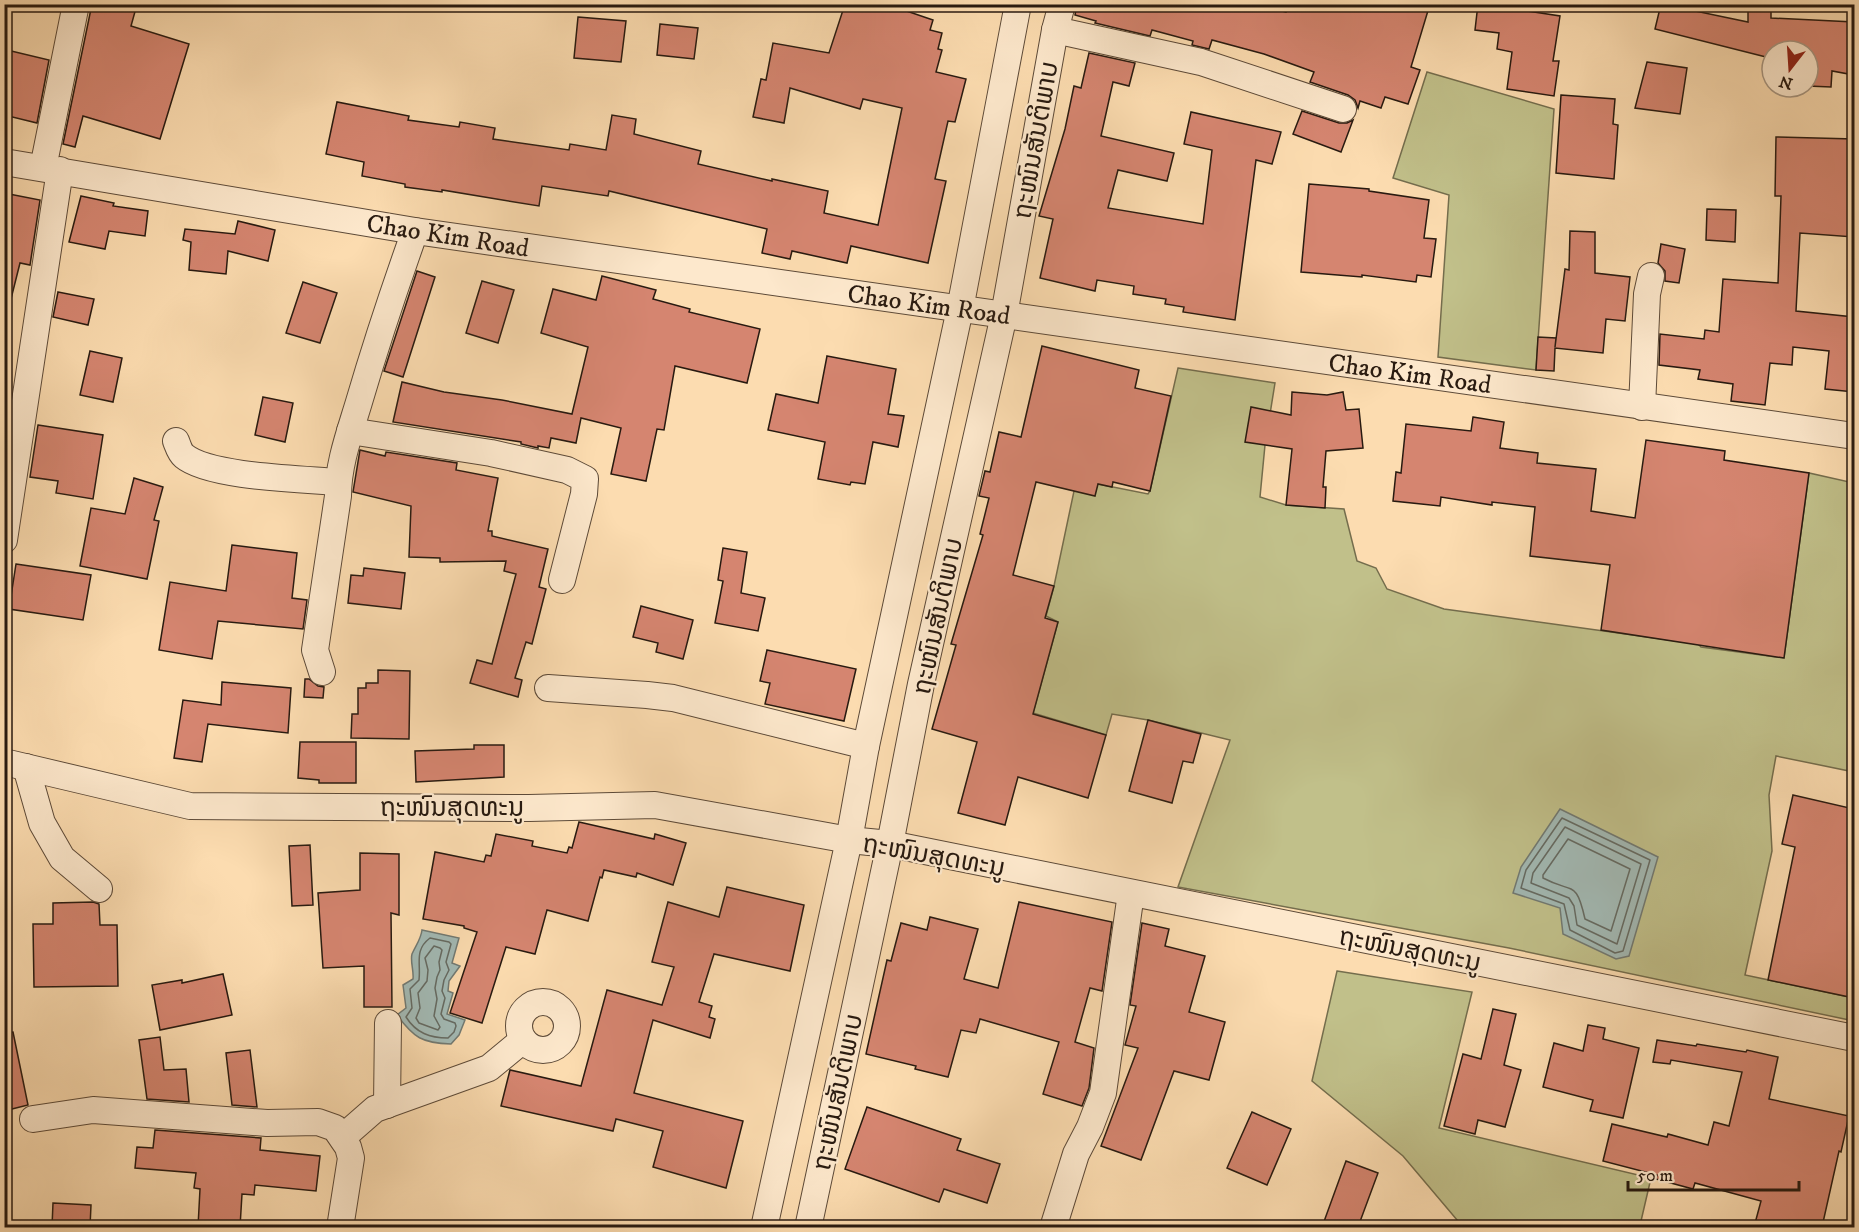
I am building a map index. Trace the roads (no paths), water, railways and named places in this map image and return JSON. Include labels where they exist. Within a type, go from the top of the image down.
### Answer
[{"type":"street","points":[[4,540],[13,430],[76,4]]},
{"type":"street","name":"ຖະໜົນສັນຕິພາບ","points":[[764,1227],[849,840],[866,746],[960,309],[1018,4]]},
{"type":"street","name":"ຖະໜົນສັນຕິພາບ","points":[[808,1227],[890,844],[921,684],[1004,315],[1055,30],[1062,4]]},
{"type":"street","points":[[1055,30],[1201,62],[1343,109]]},
{"type":"street","name":"Chao Kim Road","points":[[4,162],[415,231],[1854,436]]},
{"type":"street","points":[[322,672],[315,650],[338,496],[338,482],[350,431],[373,354],[415,231]]},
{"type":"street","points":[[1642,406],[1647,294],[1652,276]]},
{"type":"street","points":[[350,431],[491,453],[567,470],[585,479],[584,494],[562,580]]},
{"type":"street","points":[[176,441],[183,455],[200,466],[244,474],[338,482]]},
{"type":"street","points":[[548,688],[673,698],[866,746]]},
{"type":"street","points":[[15,764],[42,823],[62,858],[99,889]]},
{"type":"street","name":"ຖະໜົນສຸດທະນູ","points":[[15,764],[190,806],[529,808],[655,805],[849,840],[890,844],[1854,1038]]},
{"type":"street","points":[[1053,1227],[1076,1154],[1090,1127],[1103,1093],[1131,893]]},
{"type":"street","points":[[387,1105],[388,1023]]},
{"type":"street","points":[[343,1137],[375,1109],[489,1068],[523,1040]]},
{"type":"street","points":[[33,1119],[93,1110],[267,1123],[318,1122],[335,1128],[343,1137],[351,1158],[340,1227]]},
{"type":"water","points":[[1560,809],[1658,857],[1629,956],[1616,959],[1563,934],[1560,908],[1513,893],[1521,867]]},
{"type":"water","points":[[422,930],[459,938],[452,963],[460,966],[449,981],[448,991],[453,993],[447,1014],[465,1020],[459,1035],[451,1044],[420,1038],[397,1015],[406,1008],[403,985],[413,979],[412,954]]}]
